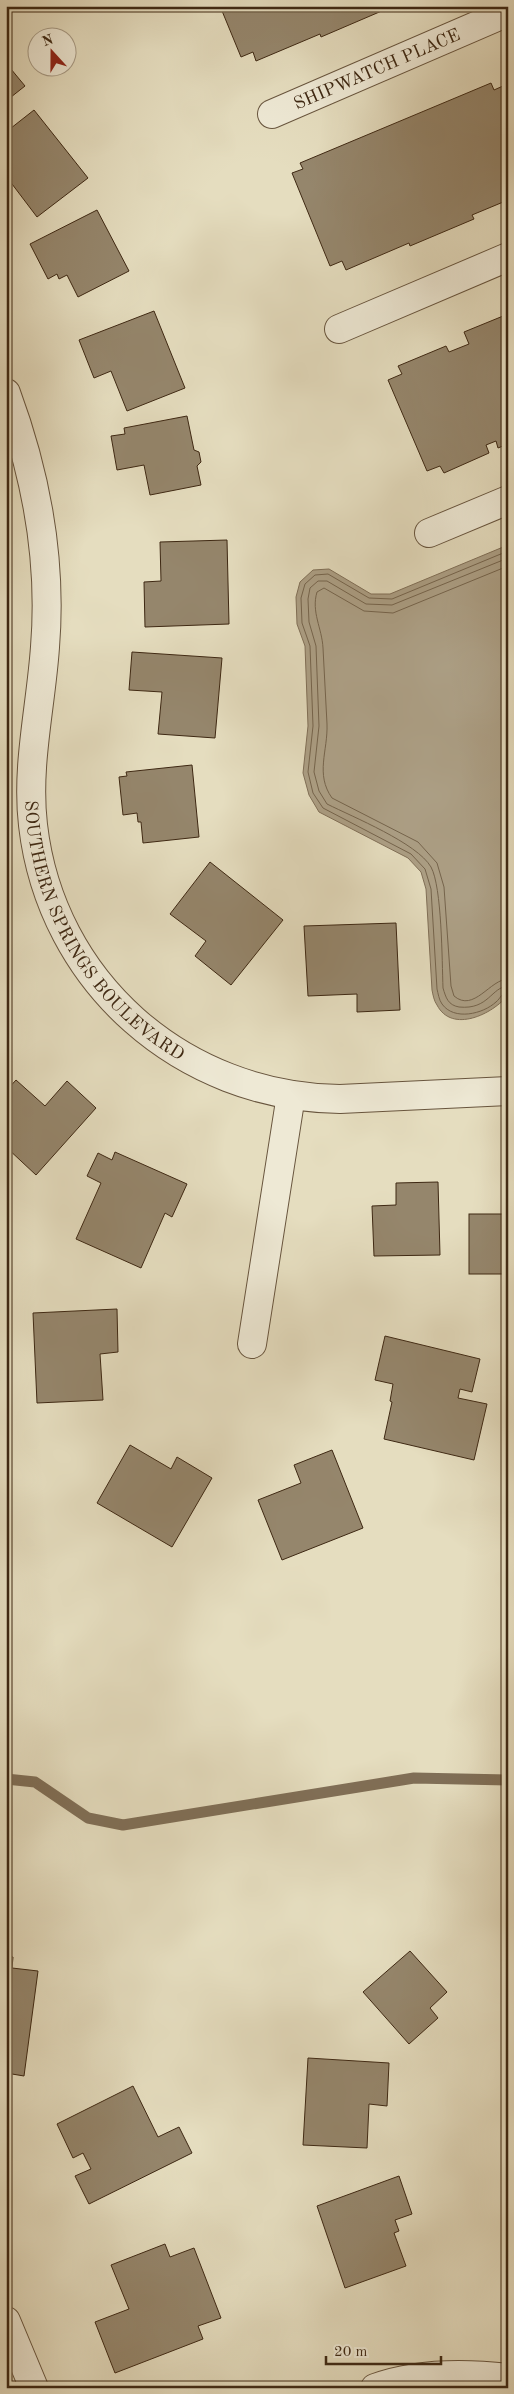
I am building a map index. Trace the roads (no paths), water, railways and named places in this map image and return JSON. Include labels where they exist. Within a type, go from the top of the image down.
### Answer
[{"type":"street","name":"SHIPWATCH PLACE","points":[[272,114],[508,12]]},
{"type":"street","points":[[339,329],[508,257]]},
{"type":"street","name":"SOUTHERN SPRINGS BOULEVARD","points":[[6,393],[18,470],[40,521],[44,557],[46,629],[30,789],[31,807],[38,854],[56,915],[72,946],[92,976],[144,1030],[205,1069],[255,1087],[291,1095],[340,1099],[508,1091]]},
{"type":"street","points":[[428,533],[508,500]]},
{"type":"street","points":[[252,1344],[291,1095]]},
{"type":"street","points":[[6,2321],[34,2388]]},
{"type":"street","points":[[375,2388],[429,2377],[485,2375],[508,2378]]},
{"type":"water","points":[[508,545],[508,995],[493,1009],[462,1020],[444,1014],[434,998],[426,889],[421,872],[408,858],[319,812],[309,795],[303,773],[308,726],[305,646],[297,624],[296,597],[300,582],[313,570],[329,569],[371,594],[390,594]]},
{"type":"waterway","points":[[6,1779],[35,1782],[88,1818],[123,1825],[414,1778],[508,1780]]}]
